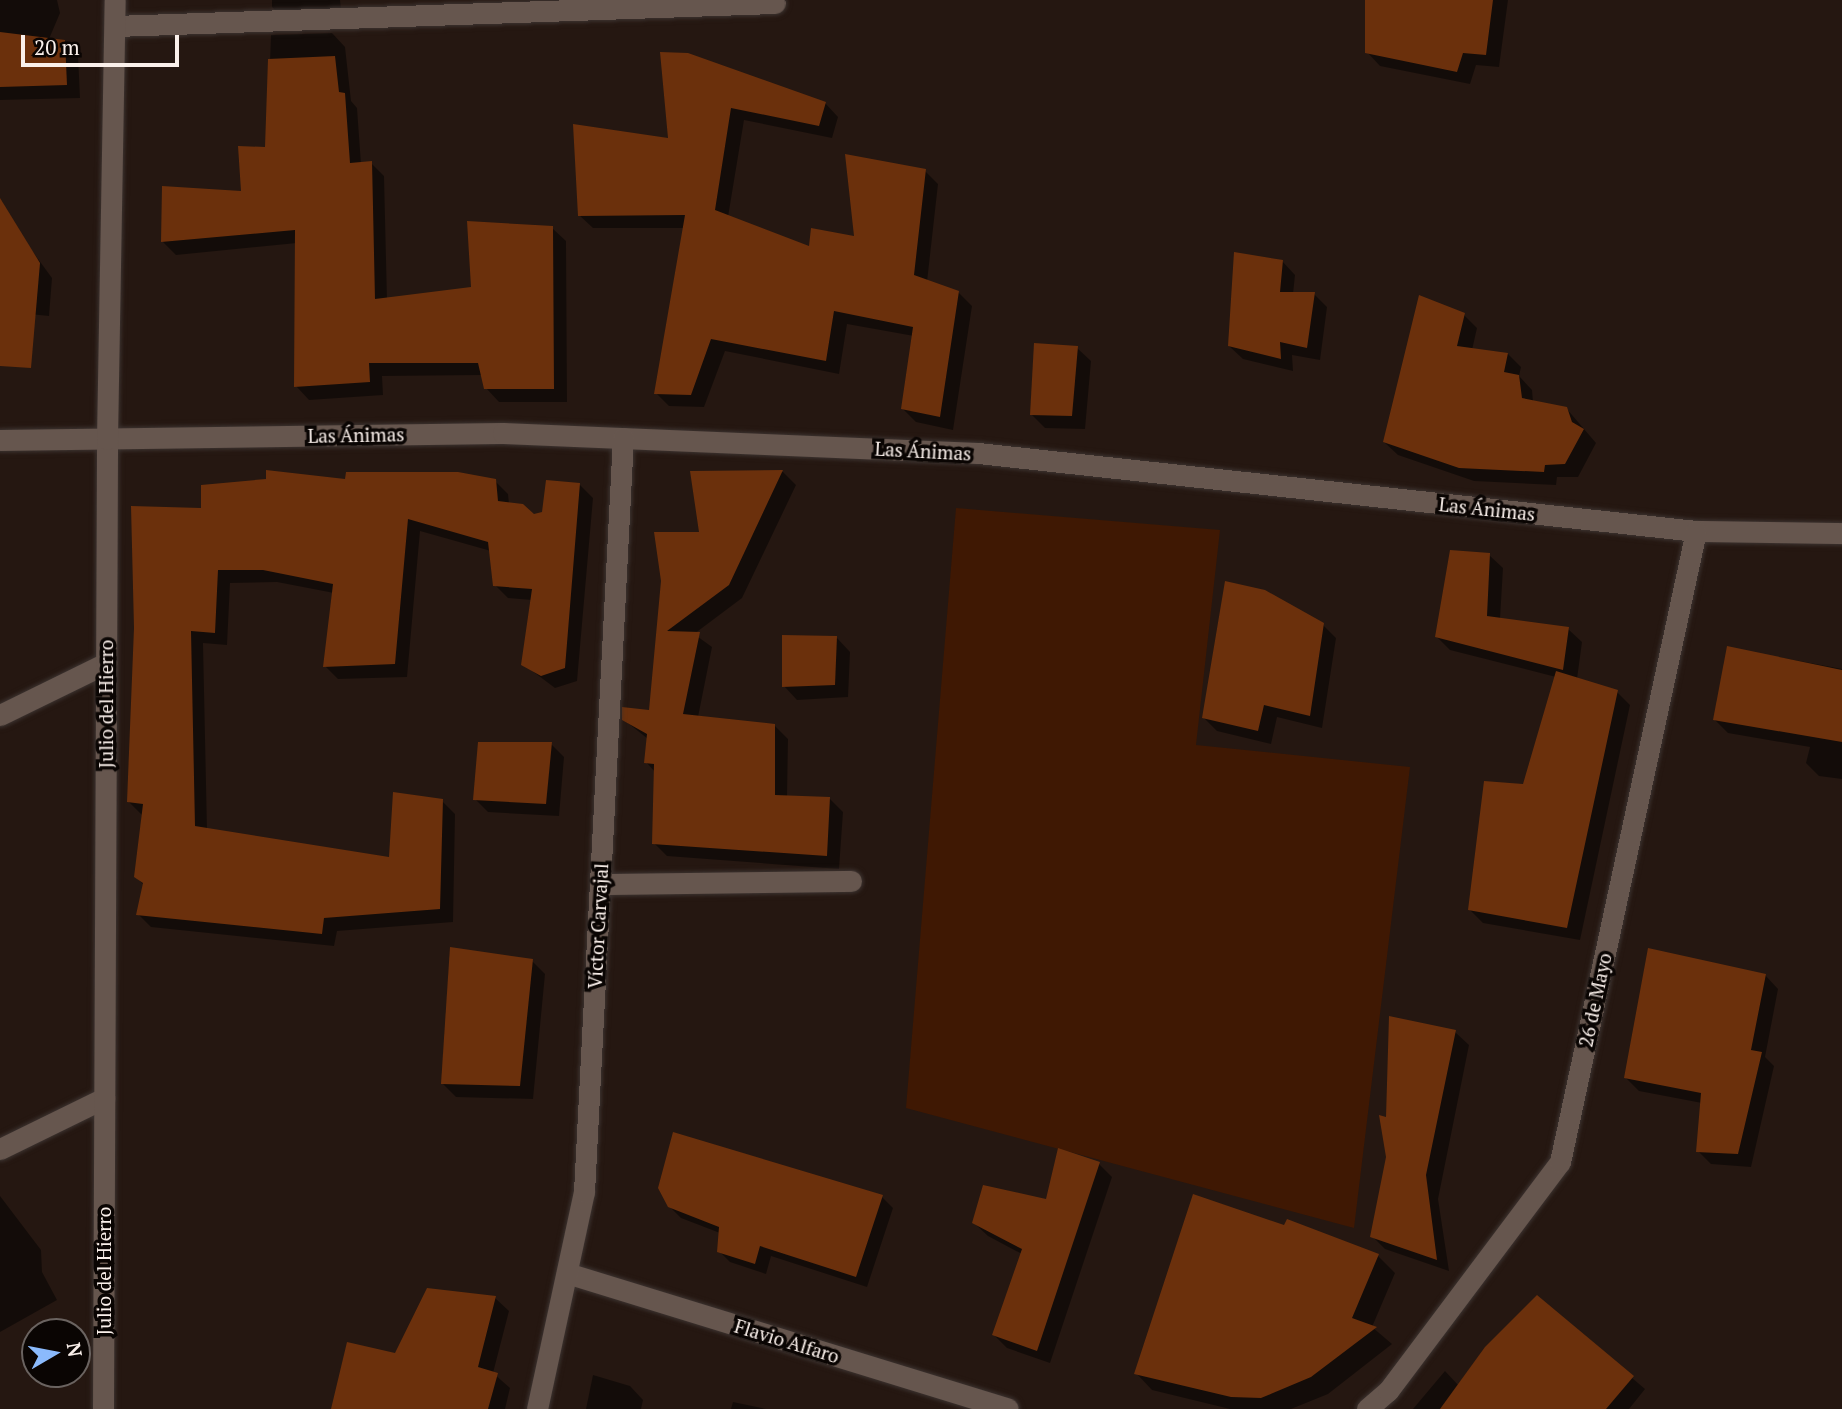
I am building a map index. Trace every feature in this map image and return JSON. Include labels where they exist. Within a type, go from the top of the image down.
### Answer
[{"type":"street","name":"Julio del Hierro","points":[[103,1409],[107,439],[115,0]]},
{"type":"street","points":[[115,26],[775,3]]},
{"type":"street","name":"Las Ánimas","points":[[0,440],[503,433],[978,453],[1696,531],[1842,533]]},
{"type":"street","name":"Víctor Carvajal","points":[[537,1409],[584,1192],[623,438]]},
{"type":"street","name":"26 de Mayo","points":[[1367,1409],[1388,1391],[1560,1162],[1696,531]]},
{"type":"street","points":[[0,715],[106,663]]},
{"type":"street","points":[[600,884],[850,881]]},
{"type":"street","points":[[0,1149],[104,1098]]},
{"type":"street","name":"Flavio Alfaro","points":[[567,1273],[1008,1409]]},
{"type":"shaded area","points":[[956,508],[1220,530],[1196,745],[1410,767],[1354,1228],[906,1108]]},
{"type":"building","points":[[1365,0],[1493,0],[1486,55],[1463,53],[1457,72],[1365,53]]},
{"type":"building","points":[[0,32],[65,40],[67,85],[0,87]]},
{"type":"building","points":[[660,52],[688,53],[826,102],[819,126],[731,108],[715,210],[809,246],[811,228],[854,236],[845,154],[926,169],[914,275],[959,291],[940,417],[901,409],[913,327],[834,311],[826,361],[711,339],[691,395],[654,394],[685,215],[578,216],[573,124],[668,138]]},
{"type":"building","points":[[335,56],[339,92],[345,93],[350,163],[372,161],[375,299],[471,287],[467,221],[553,226],[554,389],[484,389],[478,363],[369,363],[370,382],[294,387],[295,230],[161,242],[162,186],[241,191],[238,146],[265,147],[268,59]]},
{"type":"building","points":[[0,198],[40,263],[31,368],[0,366]]},
{"type":"building","points":[[1234,252],[1283,260],[1280,292],[1315,292],[1307,348],[1280,342],[1281,359],[1228,346]]},
{"type":"building","points":[[1419,295],[1465,313],[1457,346],[1508,353],[1504,372],[1519,375],[1522,398],[1567,407],[1572,422],[1584,429],[1565,464],[1545,465],[1544,472],[1459,468],[1383,442]]},
{"type":"building","points":[[1034,343],[1078,346],[1072,416],[1030,415]]},
{"type":"building","points":[[266,470],[345,479],[346,472],[458,472],[496,479],[498,501],[523,504],[534,514],[542,512],[546,480],[580,483],[565,668],[541,676],[521,665],[532,589],[493,586],[488,542],[408,519],[395,664],[323,667],[333,584],[263,570],[218,570],[215,633],[191,631],[195,826],[389,857],[393,792],[443,799],[440,909],[324,918],[322,934],[136,915],[143,883],[134,877],[143,804],[127,802],[134,628],[131,506],[201,508],[201,485],[266,479]]},
{"type":"building","points":[[783,470],[729,585],[667,631],[700,632],[683,714],[775,724],[775,795],[830,797],[827,856],[652,844],[654,764],[644,763],[647,734],[622,720],[622,707],[649,710],[661,581],[654,532],[699,532],[690,471]]},
{"type":"building","points":[[1450,550],[1490,553],[1487,616],[1569,627],[1563,670],[1435,637]]},
{"type":"building","points":[[1225,581],[1265,590],[1324,623],[1310,716],[1264,705],[1258,731],[1202,718]]},
{"type":"building","points":[[782,635],[837,636],[835,685],[782,687]]},
{"type":"building","points":[[1727,646],[1842,670],[1842,742],[1713,720]]},
{"type":"building","points":[[1556,671],[1618,690],[1567,928],[1468,910],[1484,781],[1523,784]]},
{"type":"building","points":[[478,742],[552,742],[546,804],[473,800]]},
{"type":"building","points":[[450,947],[533,959],[520,1086],[441,1084]]},
{"type":"building","points":[[1648,948],[1766,974],[1751,1050],[1762,1052],[1738,1154],[1696,1152],[1701,1093],[1624,1078]]},
{"type":"building","points":[[1389,1016],[1456,1030],[1426,1175],[1437,1260],[1370,1237],[1386,1157],[1379,1115],[1386,1117]]},
{"type":"building","points":[[673,1132],[883,1195],[856,1277],[760,1246],[755,1264],[717,1252],[719,1227],[668,1207],[658,1188]]},
{"type":"building","points":[[1058,1148],[1100,1162],[1037,1351],[992,1335],[1022,1249],[972,1223],[983,1185],[1046,1199]]},
{"type":"building","points":[[1193,1194],[1284,1225],[1287,1219],[1379,1254],[1352,1318],[1377,1327],[1311,1377],[1261,1398],[1231,1397],[1134,1374]]},
{"type":"building","points":[[427,1288],[496,1296],[478,1367],[498,1373],[488,1409],[331,1409],[347,1342],[395,1353]]},
{"type":"building","points":[[1537,1295],[1634,1376],[1606,1409],[1440,1409],[1485,1347]]}]
